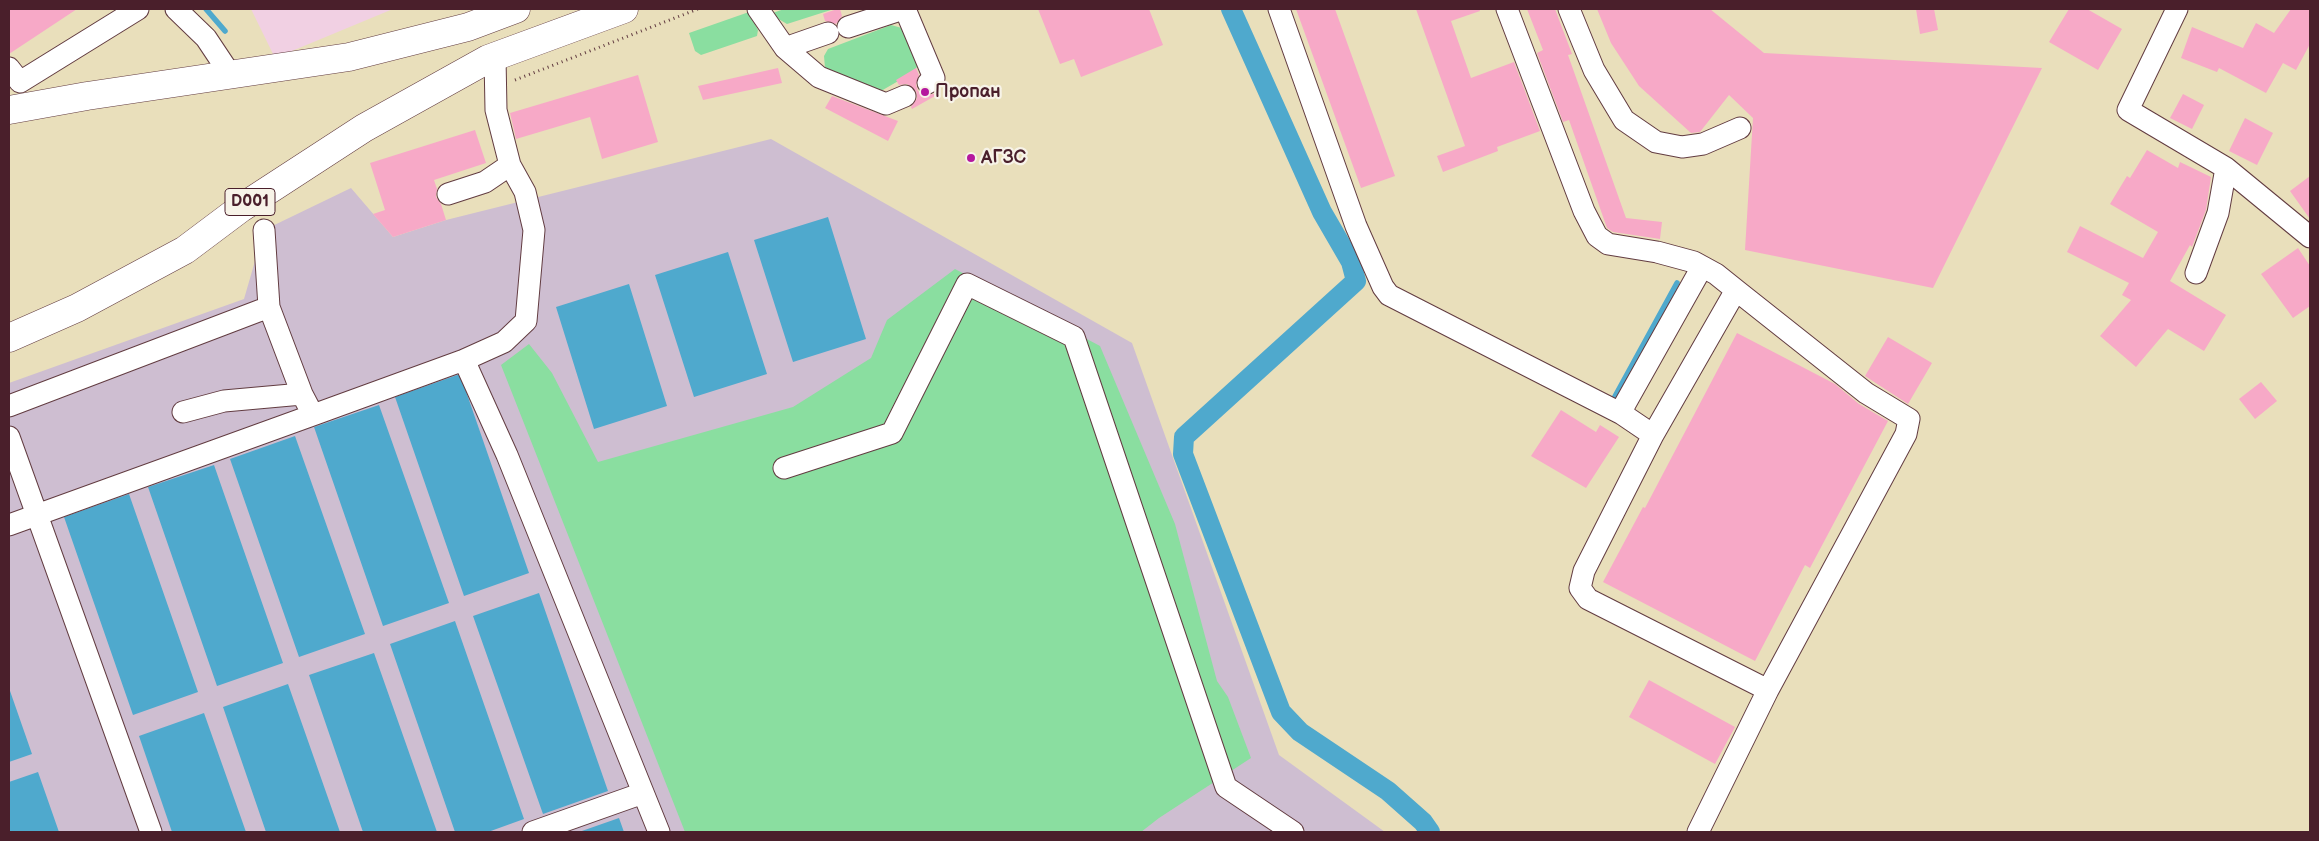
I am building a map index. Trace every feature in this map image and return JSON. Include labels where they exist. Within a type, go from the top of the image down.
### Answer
[{"type":"highway","name":"D001","points":[[9,338],[78,308],[184,250],[241,208],[364,128],[491,58],[624,9]]},
{"type":"highway","points":[[9,110],[230,74],[349,57],[468,27],[512,10]]},
{"type":"street","points":[[9,68],[20,82],[138,9]]},
{"type":"street","points":[[176,9],[206,38],[230,74]]},
{"type":"street","points":[[758,9],[785,48],[819,77],[886,104],[905,96]]},
{"type":"street","points":[[785,48],[904,9],[934,78],[928,83]]},
{"type":"street","points":[[1279,9],[1356,226],[1383,287],[1389,295],[1622,414],[1652,434]]},
{"type":"street","points":[[1507,9],[1584,211],[1597,236],[1608,244],[1658,252],[1694,262],[1716,274],[1866,392],[1909,419],[1906,434],[1768,690],[1698,832]]},
{"type":"street","points":[[1569,9],[1594,70],[1624,120],[1656,142],[1682,147],[1703,144],[1740,128]]},
{"type":"street","points":[[2177,9],[2128,110],[2226,168],[2310,237]]},
{"type":"street","points":[[9,525],[36,513],[464,360],[504,342],[526,321],[534,230],[525,192],[510,165],[496,110],[496,87],[491,58]]},
{"type":"street","points":[[448,194],[485,182],[510,165]]},
{"type":"street","points":[[2196,273],[2218,213],[2226,168]]},
{"type":"street","points":[[264,230],[269,307],[302,394],[313,415]]},
{"type":"street","points":[[1622,414],[1625,404],[1702,266]]},
{"type":"street","points":[[784,468],[892,433],[967,284],[1074,337],[1226,787],[1293,832]]},
{"type":"street","points":[[1736,290],[1652,434],[1584,571],[1580,588],[1588,599],[1768,690]]},
{"type":"street","points":[[9,406],[269,307]]},
{"type":"street","points":[[464,360],[507,455],[659,832]]},
{"type":"street","points":[[184,412],[224,402],[302,394]]},
{"type":"street","points":[[9,438],[151,832]]},
{"type":"street","points":[[533,832],[643,793]]},
{"type":"path","points":[[496,87],[698,9]]},
{"type":"shaded area","points":[[251,9],[393,9],[275,58]]},
{"type":"shaded area","points":[[771,139],[1132,343],[1279,755],[1385,832],[9,832],[9,383],[244,299],[264,230],[351,188],[393,237],[446,220]]},
{"type":"green space","points":[[784,9],[834,9],[787,24],[770,14]]},
{"type":"green space","points":[[749,12],[758,30],[757,36],[701,55],[695,51],[689,33]]},
{"type":"green space","points":[[891,25],[909,30],[921,60],[914,72],[874,95],[825,68],[824,56],[828,49]]},
{"type":"green space","points":[[955,269],[1100,346],[1175,524],[1217,681],[1228,697],[1251,758],[1159,818],[1141,832],[685,832],[501,365],[529,344],[552,373],[598,462],[793,407],[871,358],[887,320]]},
{"type":"water","points":[[828,217],[866,339],[793,362],[754,240]]},
{"type":"water","points":[[728,252],[767,374],[694,397],[655,275]]},
{"type":"water","points":[[629,284],[667,406],[594,429],[556,307]]},
{"type":"water","points":[[460,374],[529,573],[464,596],[395,397]]},
{"type":"water","points":[[379,405],[449,603],[383,626],[314,427]]},
{"type":"water","points":[[295,436],[365,634],[299,657],[230,459]]},
{"type":"water","points":[[214,465],[283,663],[217,686],[148,487]]},
{"type":"water","points":[[129,494],[198,692],[133,715],[64,517]]},
{"type":"water","points":[[539,593],[608,791],[543,814],[473,616]]},
{"type":"water","points":[[455,621],[524,819],[488,832],[455,832],[390,644]]},
{"type":"water","points":[[374,653],[437,832],[363,832],[309,675]]},
{"type":"water","points":[[288,684],[340,832],[266,832],[223,707]]},
{"type":"water","points":[[9,688],[32,754],[9,762]]},
{"type":"water","points":[[204,713],[246,832],[172,832],[139,736]]},
{"type":"water","points":[[38,772],[59,832],[9,832],[9,782]]},
{"type":"water","points":[[619,818],[624,832],[579,832]]},
{"type":"building","points":[[9,9],[77,9],[9,54]]},
{"type":"building","points":[[840,9],[842,16],[836,24],[825,21],[823,14]]},
{"type":"building","points":[[1038,9],[1149,9],[1163,45],[1081,77],[1074,59],[1060,64]]},
{"type":"building","points":[[1296,9],[1335,9],[1395,176],[1361,188]]},
{"type":"building","points":[[1416,9],[1479,9],[1480,11],[1451,21],[1471,78],[1514,62],[1540,131],[1497,147],[1498,151],[1443,172],[1437,156],[1465,146]]},
{"type":"building","points":[[1527,9],[1555,9],[1572,54],[1568,55],[1626,218],[1662,222],[1660,239],[1613,232],[1607,228],[1569,120],[1563,122],[1537,53],[1543,50]]},
{"type":"building","points":[[1597,9],[1710,9],[1764,53],[2042,68],[1933,288],[1745,250],[1753,118],[1729,95],[1700,132],[1691,133],[1639,86],[1611,43]]},
{"type":"building","points":[[1916,9],[1934,9],[1938,30],[1920,34]]},
{"type":"building","points":[[2069,9],[2087,9],[2122,29],[2098,70],[2049,42]]},
{"type":"building","points":[[2291,9],[2310,9],[2310,44],[2296,70],[2283,63],[2266,93],[2219,68],[2217,72],[2181,58],[2192,27],[2243,48],[2256,23],[2274,33]]},
{"type":"building","points":[[778,68],[782,83],[703,100],[698,86]]},
{"type":"building","points":[[916,68],[919,75],[916,85],[918,91],[924,95],[934,94],[935,96],[912,109],[911,107],[917,98],[916,91],[907,84],[899,85],[896,80]]},
{"type":"building","points":[[638,75],[658,142],[602,159],[590,117],[516,139],[510,113]]},
{"type":"building","points":[[2183,94],[2204,105],[2192,129],[2170,118]]},
{"type":"building","points":[[832,96],[898,121],[888,141],[825,108]]},
{"type":"building","points":[[2245,118],[2273,133],[2257,165],[2229,151]]},
{"type":"building","points":[[475,130],[486,163],[434,180],[437,189],[436,197],[441,204],[446,220],[393,237],[373,214],[385,210],[370,163]]},
{"type":"building","points":[[2147,150],[2178,168],[2180,162],[2211,177],[2206,210],[2192,247],[2190,245],[2170,281],[2226,315],[2204,351],[2168,329],[2136,367],[2100,336],[2131,300],[2122,295],[2129,283],[2067,252],[2080,226],[2143,258],[2158,232],[2110,204],[2127,176],[2130,178]]},
{"type":"building","points":[[2310,176],[2310,219],[2290,191]]},
{"type":"building","points":[[2298,248],[2310,266],[2310,306],[2293,318],[2261,274]]},
{"type":"building","points":[[1737,333],[1835,384],[1859,404],[1888,421],[1810,568],[1805,565],[1755,661],[1603,582],[1643,507],[1645,508]]},
{"type":"building","points":[[1888,337],[1932,363],[1908,404],[1865,376]]},
{"type":"building","points":[[2261,382],[2277,401],[2255,419],[2239,399]]},
{"type":"building","points":[[1561,410],[1596,432],[1600,425],[1619,437],[1586,488],[1531,456]]},
{"type":"building","points":[[1649,680],[1735,727],[1715,764],[1629,717]]},
{"type":"waterway","points":[[206,9],[225,31]]},
{"type":"waterway","points":[[1231,9],[1322,212],[1351,262],[1356,281],[1184,437],[1183,454],[1281,712],[1300,732],[1388,791],[1423,822],[1430,832]]},
{"type":"waterway","points":[[1613,400],[1677,283]]},
{"type":"place","name":"Пропан","points":[[925,92]]},
{"type":"place","name":"АГЗС","points":[[971,158]]}]
